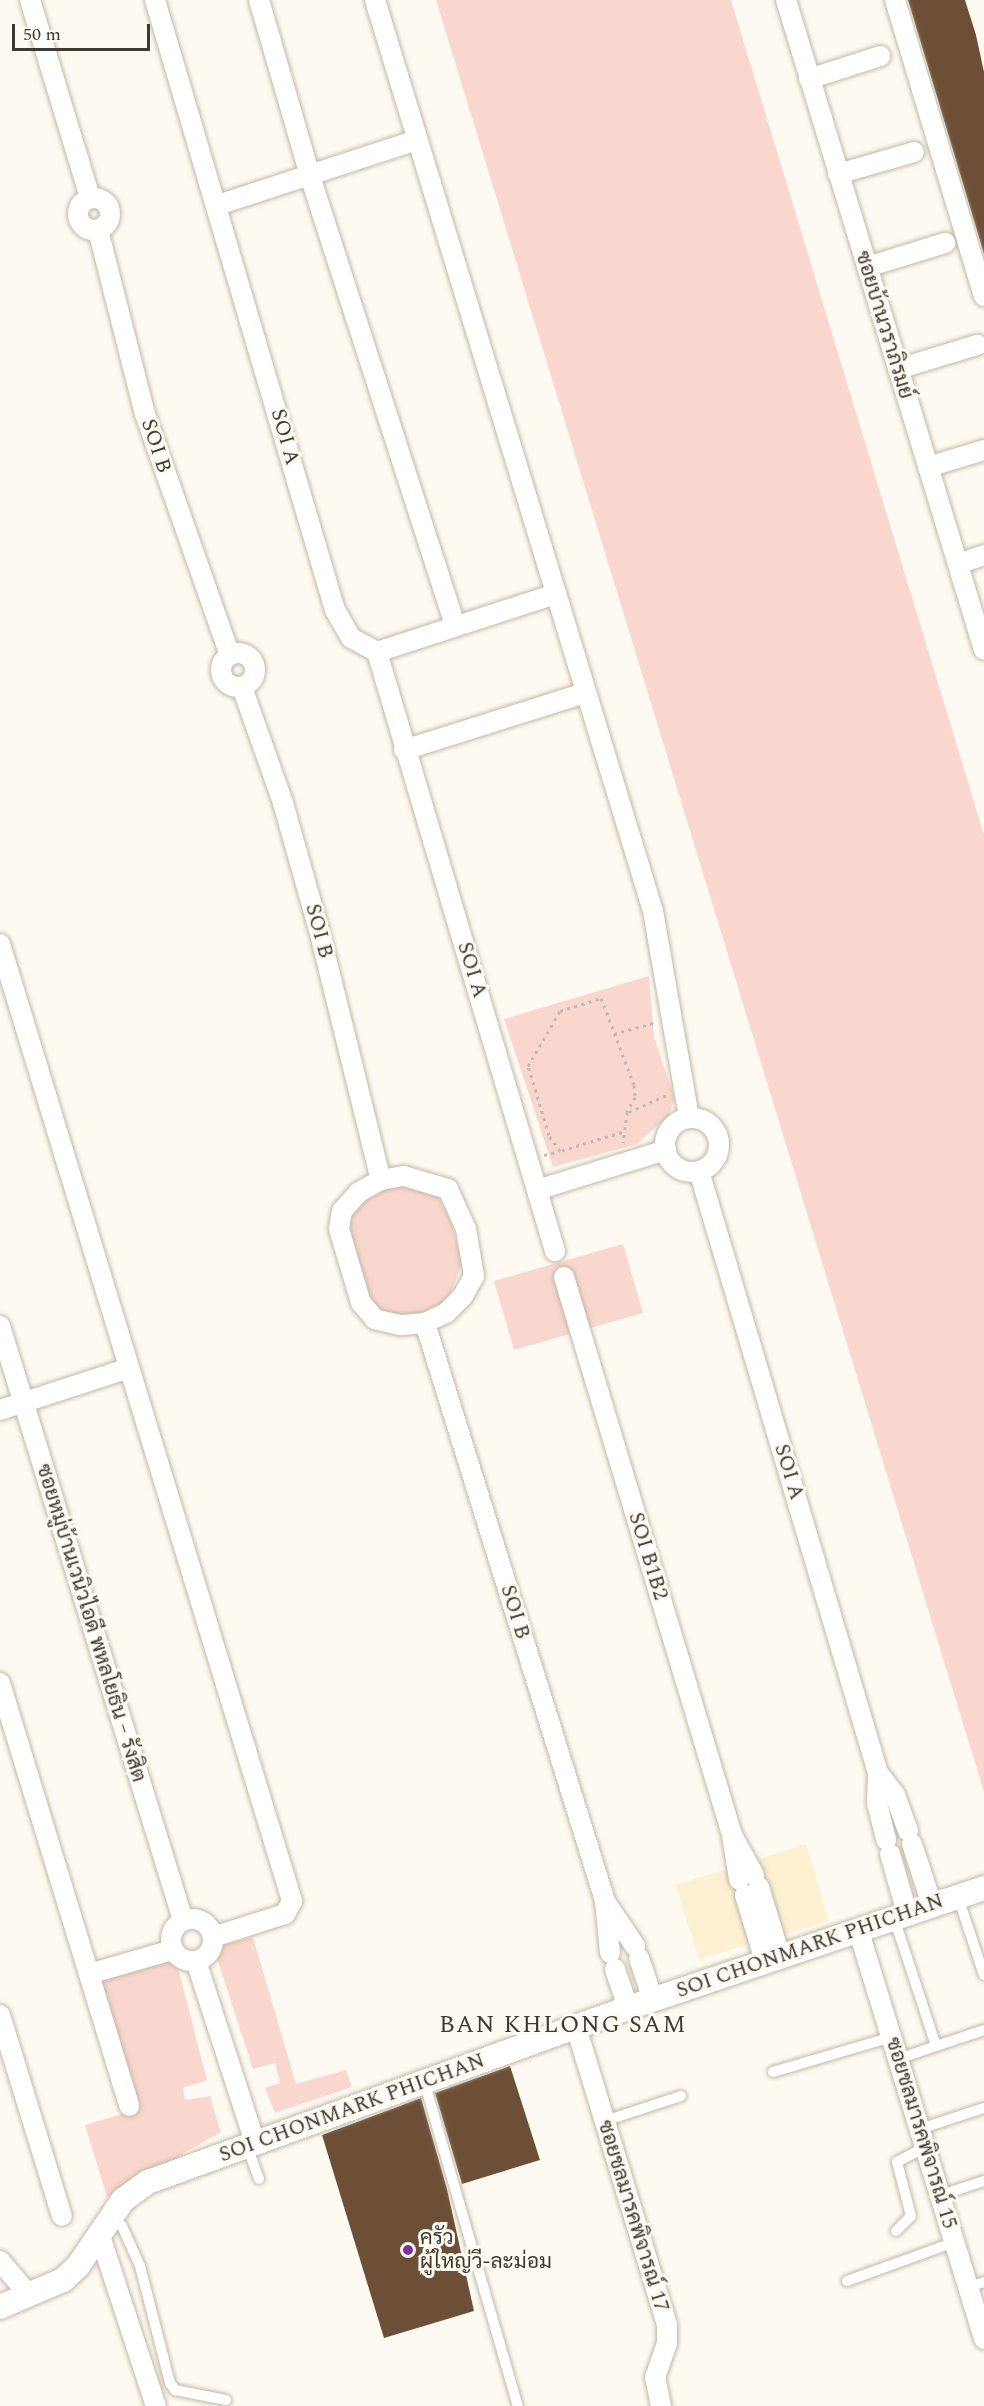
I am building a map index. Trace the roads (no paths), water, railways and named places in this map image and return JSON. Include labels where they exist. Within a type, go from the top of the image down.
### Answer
[{"type":"street","name":"SOI B","points":[[30,0],[90,198],[78,208],[78,219],[83,228],[98,231],[145,414],[230,656],[221,674],[227,683],[242,687],[283,803],[320,934],[381,1180]]},
{"type":"street","name":"SOI A","points":[[155,0],[218,205],[335,610],[351,638],[377,652],[404,750],[540,1189],[555,1251]]},
{"type":"street","points":[[259,0],[310,176],[454,626]]},
{"type":"street","points":[[375,0],[653,911],[689,1118]]},
{"type":"street","name":"ซอยบ้านวราภิรมย์","points":[[786,0],[984,650]]},
{"type":"street","points":[[895,0],[984,296]]},
{"type":"street","points":[[809,80],[880,56]]},
{"type":"street","points":[[218,205],[417,140]]},
{"type":"street","points":[[838,174],[914,152]]},
{"type":"street","points":[[867,267],[945,243]]},
{"type":"street","points":[[898,369],[976,345]]},
{"type":"street","points":[[928,467],[984,450]]},
{"type":"street","points":[[958,564],[984,555]]},
{"type":"street","points":[[377,652],[555,594]]},
{"type":"street","points":[[404,750],[585,693]]},
{"type":"street","points":[[0,944],[292,1901],[285,1914],[213,1937]]},
{"type":"street","points":[[689,1118],[706,1122],[717,1135],[714,1161],[699,1171],[674,1165],[666,1150],[673,1125],[689,1118]]},
{"type":"street","points":[[540,1189],[666,1150]]},
{"type":"street","name":"SOI A","points":[[699,1171],[879,1773],[895,1795],[932,1905]]},
{"type":"street","points":[[404,1176],[447,1189],[466,1229],[474,1276],[463,1296],[446,1313],[425,1323],[400,1325],[375,1319],[361,1303],[350,1276],[339,1229],[342,1211],[358,1192],[381,1180],[404,1176]]},
{"type":"street","name":"SOI B1B2","points":[[564,1277],[732,1835],[773,1959]]},
{"type":"street","name":"SOI B","points":[[425,1323],[605,1901],[613,1961],[628,2008]]},
{"type":"street","name":"ซอยหมู่บ้านเวนิวไอดี พหลโยธิน – รังสิต","points":[[0,1326],[183,1920]]},
{"type":"street","points":[[0,1410],[129,1368]]},
{"type":"street","points":[[0,1683],[129,2106]]},
{"type":"street","name":"SOI A","points":[[879,1773],[877,1803],[888,1847],[900,1915]]},
{"type":"street","name":"SOI CHONMARK PHICHAN","points":[[0,2307],[63,2280],[78,2266],[104,2224],[148,2182],[423,2080],[858,1929],[984,1888]]},
{"type":"street","name":"SOI B","points":[[605,1901],[637,1952],[653,2000]]},
{"type":"street","points":[[183,1920],[204,1922],[213,1937],[208,1954],[196,1961],[182,1960],[172,1950],[170,1936],[183,1920]]},
{"type":"street","name":"ซอยชลมารคพิจารณ์ 15","points":[[858,1929],[955,2242],[976,2284],[984,2338]]},
{"type":"street","points":[[89,1974],[172,1950]]},
{"type":"street","points":[[196,1961],[251,2144]]},
{"type":"street","points":[[0,2015],[62,2216]]},
{"type":"street","name":"ซอยชลมารคพิจารณ์ 17","points":[[576,2027],[667,2325],[667,2343],[655,2377],[661,2406]]},
{"type":"street","points":[[104,2224],[156,2406]]},
{"type":"street","points":[[0,2261],[29,2295]]},
{"type":"lane","points":[[958,1897],[984,1975]]},
{"type":"lane","points":[[900,1915],[936,2046]]},
{"type":"lane","points":[[898,2059],[984,2030]]},
{"type":"lane","points":[[773,2072],[892,2037]]},
{"type":"lane","points":[[423,2080],[518,2406]]},
{"type":"lane","points":[[605,2121],[681,2096]]},
{"type":"lane","points":[[897,2231],[911,2216],[897,2162],[923,2138],[984,2108]]},
{"type":"lane","points":[[251,2144],[259,2179]]},
{"type":"lane","points":[[941,2195],[984,2181]]},
{"type":"lane","points":[[104,2224],[122,2226],[141,2265],[170,2383],[175,2390],[226,2400]]},
{"type":"lane","points":[[847,2281],[955,2242]]},
{"type":"place","name":"ครัว ผู้ใหญ่วี-ละม่อม","points":[[408,2250]]},
{"type":"district","name":"BAN KHLONG SAM","points":[[563,2026]]}]
